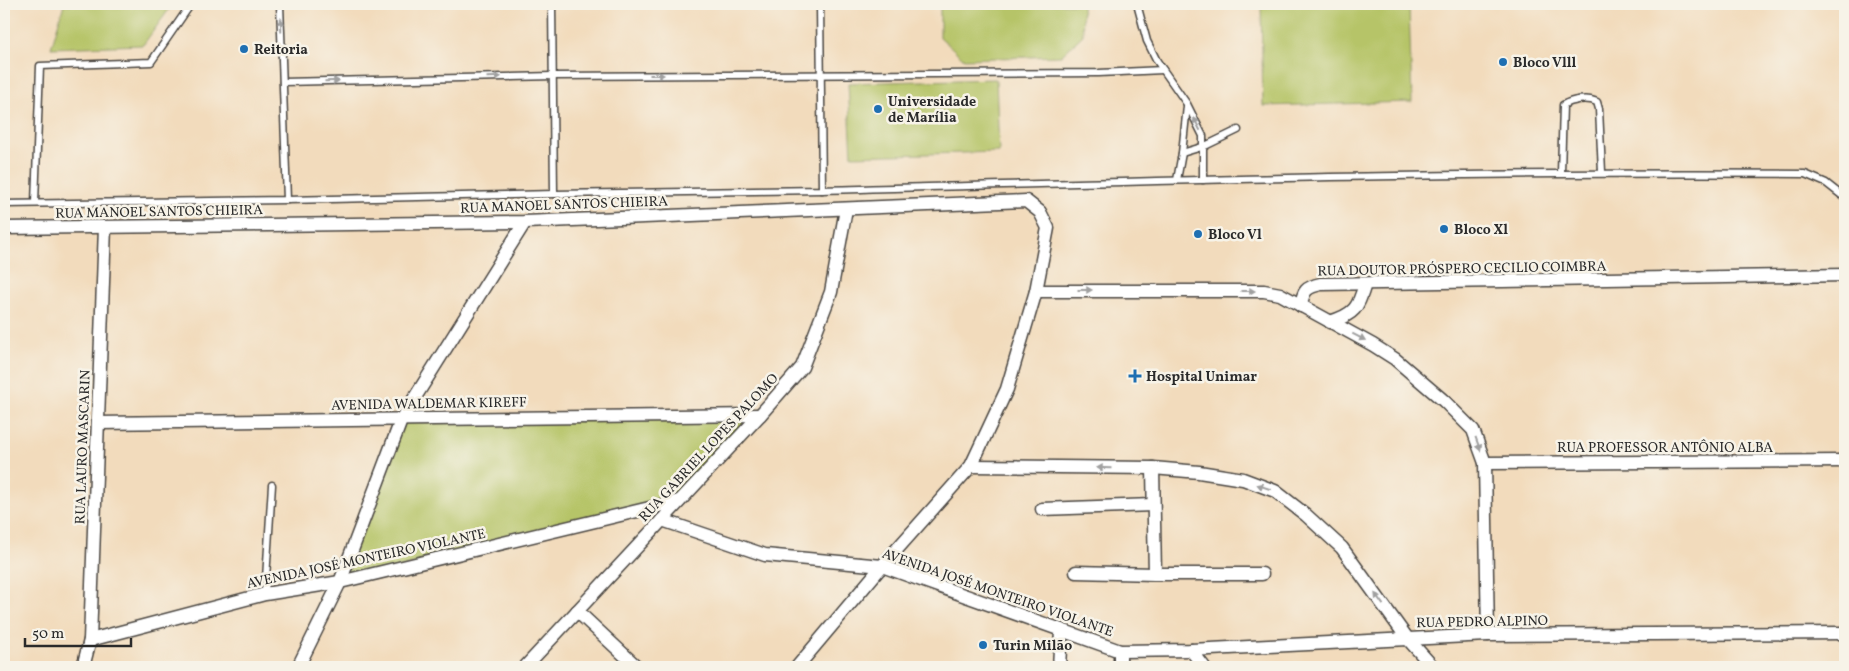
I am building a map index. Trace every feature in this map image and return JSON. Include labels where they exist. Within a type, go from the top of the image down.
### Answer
[{"type":"street","name":"RUA MANOEL SANTOS CHIEIRA","points":[[4,228],[525,222],[1026,201],[1040,212],[1048,228],[1036,291],[1007,389],[971,466],[882,566],[797,667]]},
{"type":"street","name":"RUA GABRIEL LOPES PALOMO","points":[[525,667],[760,415],[802,367],[831,292],[846,209]]},
{"type":"street","points":[[298,667],[340,582],[402,418],[525,222]]},
{"type":"street","name":"RUA LAURO MASCARIN","points":[[83,667],[90,640],[105,227]]},
{"type":"street","name":"RUA DOUTOR PRÓSPERO CECILIO COIMBRA","points":[[1301,306],[1303,293],[1308,286],[1845,275]]},
{"type":"street","points":[[1330,322],[1352,314],[1360,301],[1365,284]]},
{"type":"street","points":[[1036,291],[1264,291],[1280,294],[1374,345],[1395,359],[1444,401],[1473,430],[1485,463],[1488,635]]},
{"type":"street","name":"AVENIDA WALDEMAR KIREFF","points":[[98,423],[760,415]]},
{"type":"street","name":"RUA PROFESSOR ANTÔNIO ALBA","points":[[1485,463],[1845,461]]},
{"type":"street","points":[[971,466],[1153,468],[1199,472],[1234,478],[1275,490],[1342,548],[1407,638],[1432,667]]},
{"type":"street","points":[[1153,468],[1155,574]]},
{"type":"street","name":"AVENIDA JOSÉ MONTEIRO VIOLANTE","points":[[90,640],[266,594],[340,582],[679,501]]},
{"type":"street","points":[[1042,509],[1153,505]]},
{"type":"street","name":"AVENIDA JOSÉ MONTEIRO VIOLANTE","points":[[662,520],[765,555],[882,566],[1120,650]]},
{"type":"street","points":[[1076,572],[1262,574]]},
{"type":"street","points":[[577,611],[636,667]]},
{"type":"street","points":[[1059,667],[1062,631]]},
{"type":"street","name":"RUA PEDRO ALPINO","points":[[1120,650],[1191,650],[1488,635],[1845,633]]},
{"type":"street","points":[[1120,650],[1120,667]]},
{"type":"street","points":[[1191,650],[1204,667]]},
{"type":"lane","points":[[35,203],[40,66],[151,62],[191,4]]},
{"type":"lane","points":[[280,4],[287,200]]},
{"type":"lane","points":[[552,4],[554,194]]},
{"type":"lane","points":[[820,4],[822,190]]},
{"type":"lane","points":[[1137,4],[1147,40],[1163,70],[1187,104],[1203,136],[1205,146],[1204,180]]},
{"type":"lane","points":[[283,82],[553,76],[1090,74],[1163,70]]},
{"type":"lane","points":[[1561,173],[1563,105],[1568,102],[1590,99],[1596,102],[1599,110],[1602,172]]},
{"type":"lane","points":[[1177,180],[1187,104]]},
{"type":"lane","points":[[1182,153],[1205,146],[1238,130]]},
{"type":"lane","points":[[4,204],[822,190],[1177,180],[1602,172],[1805,174],[1826,183],[1845,198]]},
{"type":"lane","points":[[266,594],[272,486]]},
{"type":"green space","points":[[64,4],[173,4],[143,45],[51,48]]},
{"type":"green space","points":[[940,4],[1082,4],[1083,35],[1061,56],[964,59],[940,37]]},
{"type":"green space","points":[[1261,4],[1409,4],[1412,102],[1263,106]]},
{"type":"green space","points":[[996,79],[999,152],[852,156],[848,83]]},
{"type":"green space","points":[[760,415],[679,501],[340,582],[402,418]]},
{"type":"place","name":"Reitoria","points":[[244,49]]},
{"type":"place","name":"Bloco Vlll","points":[[1503,62]]},
{"type":"place","name":"Universidade de Marília","points":[[878,109]]},
{"type":"place","name":"Bloco Xl","points":[[1444,229]]},
{"type":"place","name":"Bloco Vl","points":[[1198,234]]},
{"type":"place","name":"Hospital Unimar","points":[[1135,376]]},
{"type":"place","name":"Turin Milão","points":[[983,645]]}]
